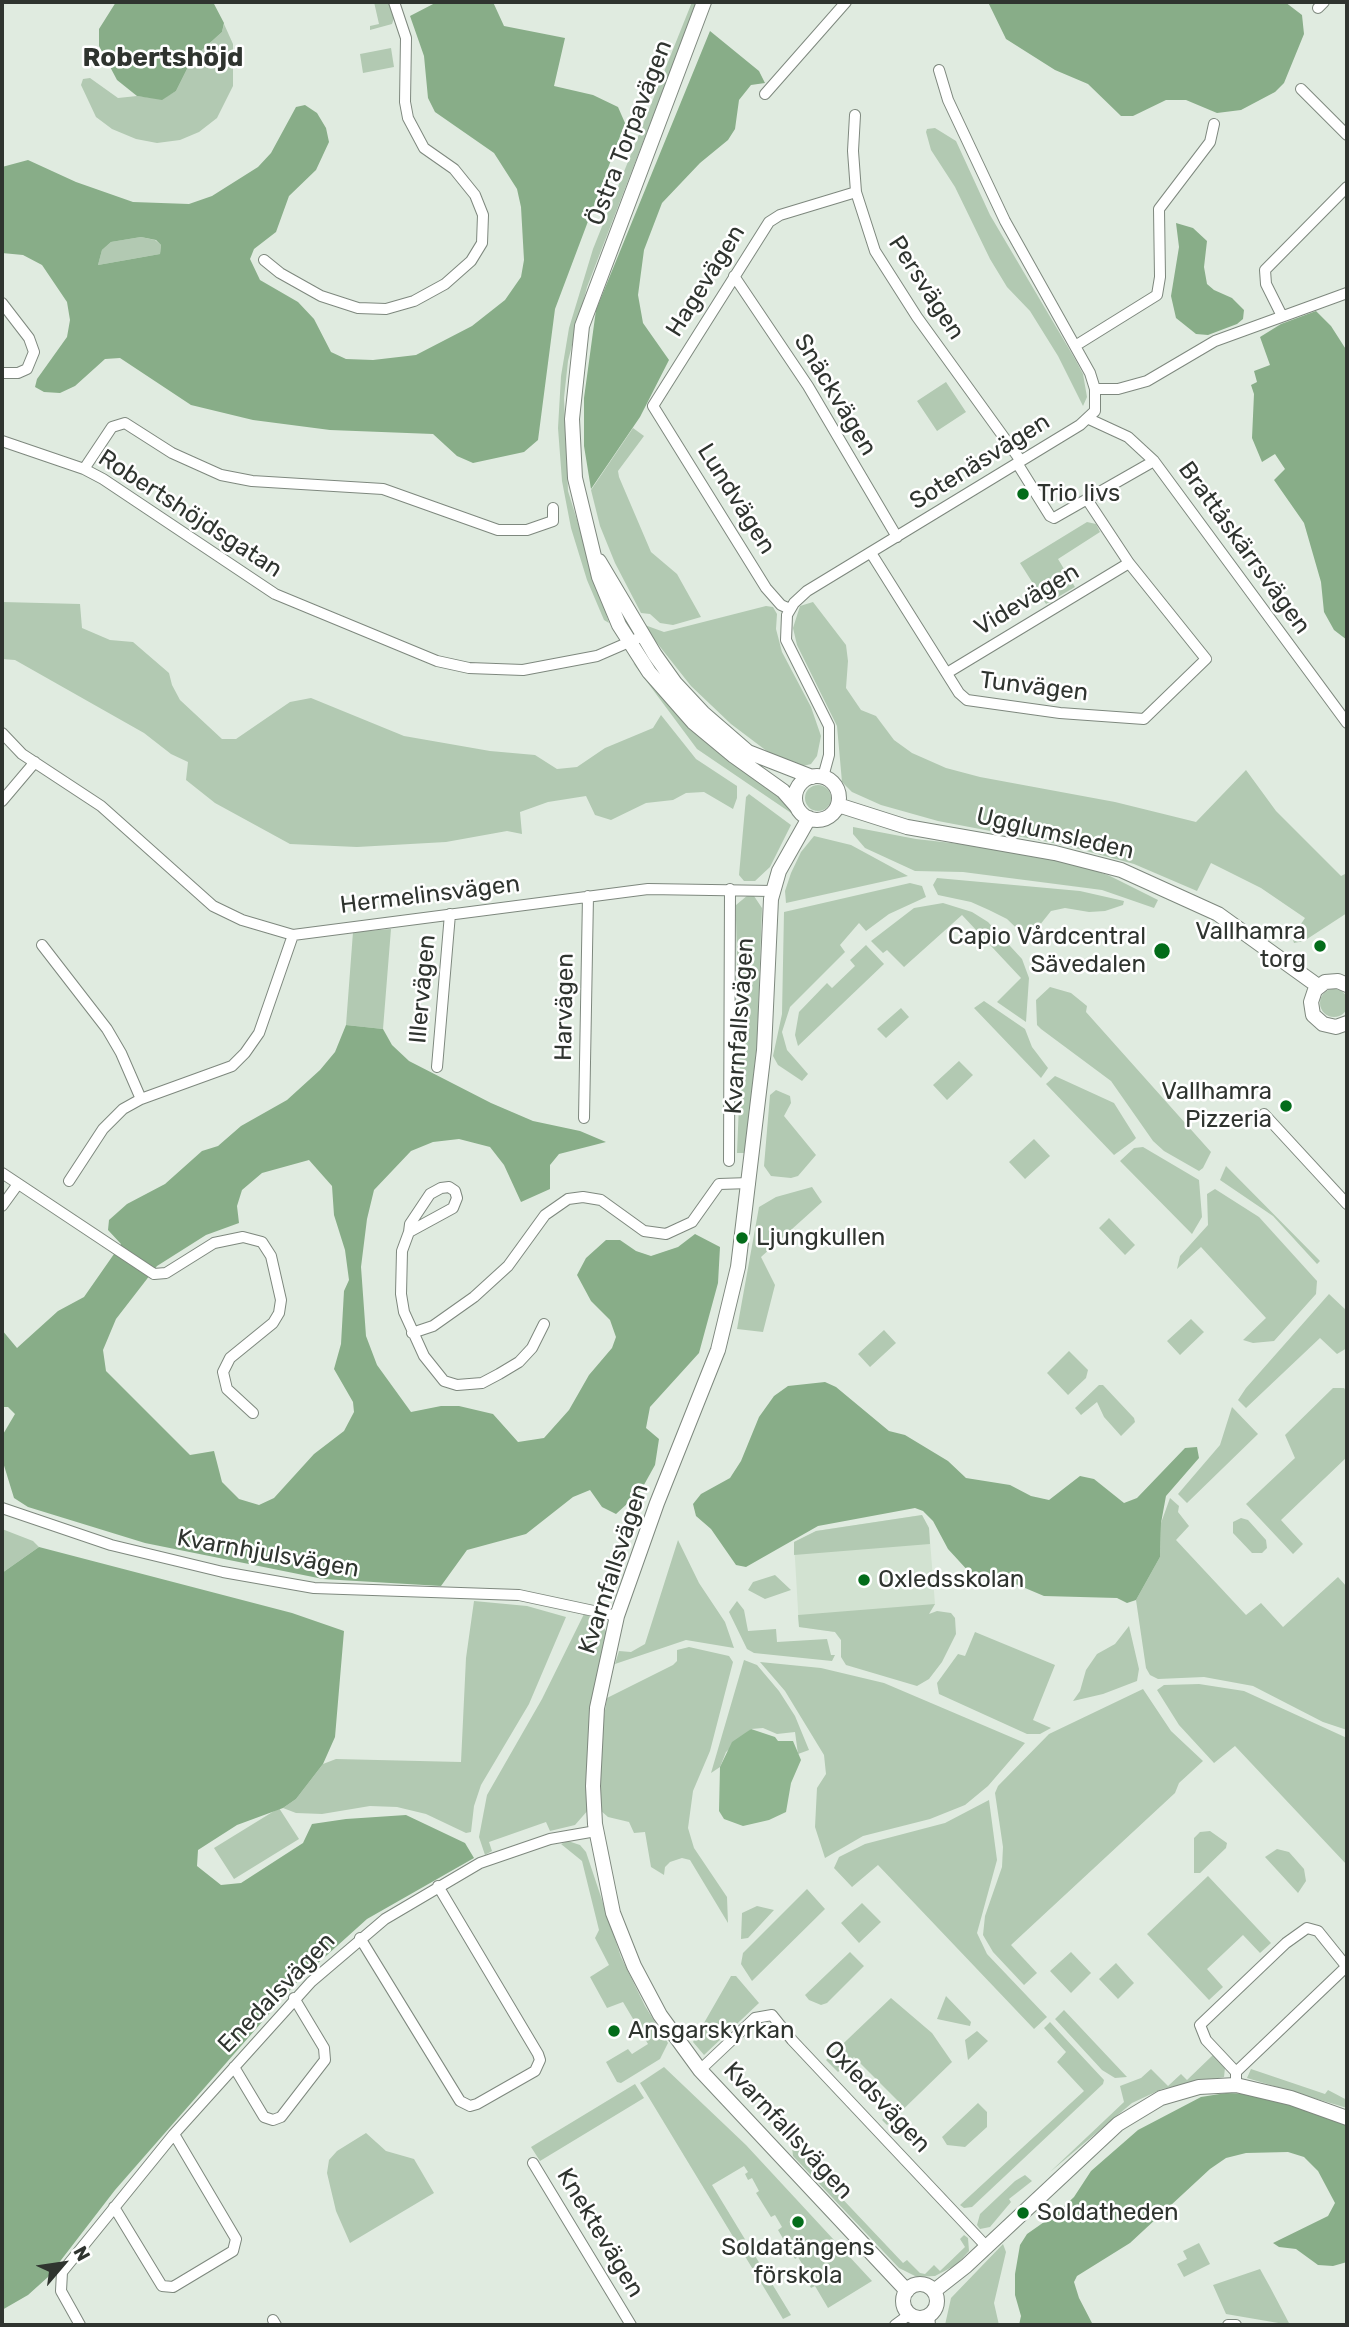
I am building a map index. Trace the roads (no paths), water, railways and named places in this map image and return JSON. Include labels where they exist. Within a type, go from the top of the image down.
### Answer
[{"type":"street","points":[[264,260],[286,277],[321,296],[358,308],[386,309],[414,301],[445,284],[471,261],[482,243],[483,215],[475,195],[454,169],[424,148],[408,118],[405,102],[406,38],[394,2]]},
{"type":"street","name":"Östra Torpavägen","points":[[596,556],[575,478],[572,419],[582,326],[597,280],[704,2]]},
{"type":"street","points":[[765,94],[846,2]]},
{"type":"street","points":[[939,70],[948,100],[990,191],[1090,373],[1095,389],[1118,389],[1147,381],[1215,341],[1347,293]]},
{"type":"street","points":[[1301,89],[1347,135]]},
{"type":"street","name":"Persvägen","points":[[855,115],[853,151],[856,192],[868,234],[888,275],[1019,462],[1050,516],[1060,517],[1088,501]]},
{"type":"street","points":[[1075,346],[1157,295],[1160,277],[1159,209],[1210,142],[1214,124]]},
{"type":"street","points":[[1282,316],[1266,284],[1265,270],[1347,187]]},
{"type":"street","name":"Hagevägen","points":[[653,406],[734,275],[774,218],[856,192]]},
{"type":"street","name":"Snäckvägen","points":[[734,275],[808,386],[897,537]]},
{"type":"street","points":[[2,303],[29,338],[34,352],[27,369],[18,373],[2,373]]},
{"type":"street","name":"Sotenäsvägen","points":[[790,609],[807,591],[1089,419],[1095,411],[1095,389]]},
{"type":"street","name":"Lundvägen","points":[[653,406],[766,588],[781,605],[790,609]]},
{"type":"street","name":"Brattåskärrsvägen","points":[[1089,419],[1128,437],[1154,461],[1347,723]]},
{"type":"street","points":[[84,468],[112,428],[125,423],[172,453],[221,475],[252,481],[368,486],[410,497],[498,530],[527,530],[553,521],[553,508]]},
{"type":"street","name":"Robertshöjdsgatan","points":[[2,441],[84,468],[260,587],[426,657],[481,669],[523,670],[597,656],[643,636]]},
{"type":"street","points":[[1129,563],[1088,501],[1154,461]]},
{"type":"street","name":"Tunvägen","points":[[871,552],[962,697],[974,703],[1139,720],[1149,716],[1206,659],[1129,563]]},
{"type":"street","points":[[596,556],[643,636],[675,683],[727,736],[748,752],[774,765],[818,777],[837,790],[838,805],[824,818],[809,818],[783,791],[734,757],[693,722],[654,679],[629,643],[599,577],[596,556]]},
{"type":"street","name":"Videvägen","points":[[947,673],[1129,563]]},
{"type":"street","points":[[790,609],[786,621],[786,640],[829,726],[829,755],[818,777],[802,782],[797,791],[797,807]]},
{"type":"street","name":"Hermelinsvägen","points":[[2,733],[35,762],[101,806],[213,906],[242,920],[293,935],[657,888],[773,891]]},
{"type":"street","points":[[2,801],[35,762]]},
{"type":"street","name":"Ugglumsleden","points":[[838,805],[907,827],[1055,853],[1121,870],[1217,914],[1269,948],[1318,986]]},
{"type":"street","name":"Kvarnfallsvägen","points":[[809,818],[779,871],[773,891],[764,1050],[738,1267],[718,1350],[657,1503],[617,1616],[597,1708],[593,1786],[596,1831],[613,1913],[634,1966],[660,2015],[700,2070],[907,2291]]},
{"type":"street","points":[[729,1161],[730,889]]},
{"type":"street","name":"Harvägen","points":[[584,1118],[588,896]]},
{"type":"street","name":"Illervägen","points":[[437,1067],[450,914]]},
{"type":"street","points":[[69,1181],[103,1129],[123,1109],[141,1099],[214,1073],[239,1060],[258,1033],[293,935]]},
{"type":"street","points":[[42,945],[114,1040],[141,1099]]},
{"type":"street","points":[[1347,985],[1334,981],[1318,986],[1311,1002],[1316,1018],[1331,1027],[1347,1023]]},
{"type":"street","points":[[1264,1114],[1347,1204]]},
{"type":"street","points":[[2,1173],[154,1275],[166,1273],[214,1243],[243,1237],[262,1242],[271,1256],[281,1300],[279,1313],[272,1323],[230,1358],[223,1372],[227,1389],[253,1413]]},
{"type":"street","points":[[412,1333],[433,1326],[474,1297],[508,1266],[545,1215],[568,1199],[583,1197],[601,1200],[645,1231],[666,1234],[692,1222],[719,1184],[750,1182]]},
{"type":"street","points":[[2,1206],[18,1184]]},
{"type":"street","points":[[409,1232],[453,1208],[457,1198],[454,1191],[441,1188],[430,1194],[409,1232],[402,1251],[401,1294],[412,1333],[444,1381],[457,1385],[482,1383],[519,1362],[532,1348],[544,1324]]},
{"type":"street","name":"Kvarnhjulsvägen","points":[[2,1507],[111,1545],[223,1572],[314,1588],[519,1595],[617,1616]]},
{"type":"street","name":"Enedalsvägen","points":[[80,2325],[62,2295],[60,2280],[114,2207],[174,2134],[294,1998],[360,1938],[438,1886],[480,1863],[562,1836],[596,1831]]},
{"type":"street","points":[[360,1938],[460,2101],[470,2106],[477,2104],[535,2071],[540,2060],[538,2054],[438,1886]]},
{"type":"street","points":[[934,2291],[1128,2116],[1178,2092],[1236,2078],[1347,1966],[1318,1931],[1307,1928],[1286,1943],[1200,2025],[1206,2040],[1236,2078],[1347,2118]]},
{"type":"street","points":[[234,2067],[264,2117],[273,2120],[281,2117],[325,2060],[324,2048],[294,1998]]},
{"type":"street","name":"Oxledsvägen","points":[[700,2070],[755,2018],[772,2015],[792,2040],[986,2246]]},
{"type":"street","points":[[114,2207],[162,2286],[173,2287],[233,2251],[236,2239],[174,2134]]},
{"type":"street","name":"Knektevägen","points":[[533,2163],[631,2325]]},
{"type":"street","points":[[920,2284],[934,2291],[937,2304],[930,2320],[910,2315],[904,2305],[907,2291],[920,2284]]},
{"type":"street","points":[[895,2325],[910,2315]]},
{"type":"street","points":[[1228,2325],[1236,2325]]},
{"type":"place","name":"Trio livs","points":[[1023,494]]},
{"type":"place","name":"Vallhamra torg","points":[[1320,946]]},
{"type":"place","name":"Capio Vårdcentral Sävedalen","points":[[1162,951]]},
{"type":"place","name":"Vallhamra Pizzeria","points":[[1286,1106]]},
{"type":"place","name":"Ljungkullen","points":[[742,1238]]},
{"type":"place","name":"Oxledsskolan","points":[[864,1580]]},
{"type":"place","name":"Ansgarskyrkan","points":[[614,2031]]},
{"type":"place","name":"Soldatheden","points":[[1023,2213]]},
{"type":"place","name":"Soldatängens förskola","points":[[798,2222]]},
{"type":"district","name":"Robertshöjd","points":[[163,58]]}]
